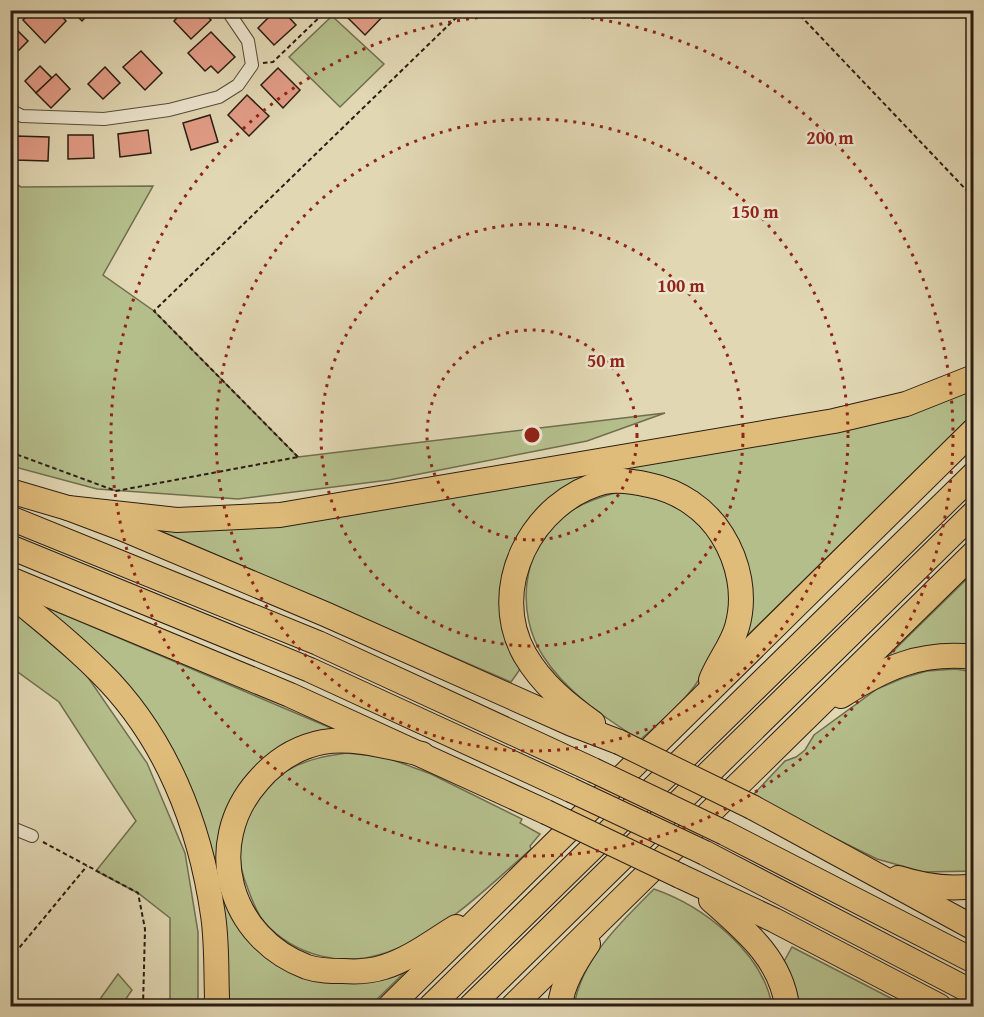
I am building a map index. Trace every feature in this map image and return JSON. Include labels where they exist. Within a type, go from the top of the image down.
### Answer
[{"type":"highway","points":[[68,508],[177,520],[280,515],[834,421],[906,404],[974,376]]},
{"type":"highway","points":[[390,1006],[974,430]]},
{"type":"highway","points":[[431,1006],[974,474]]},
{"type":"highway","points":[[619,742],[553,692],[538,674],[525,654],[516,633],[512,613],[511,591],[519,557],[540,524],[553,510],[575,494],[606,481],[662,487],[680,495],[716,525],[730,548],[739,576],[741,600],[737,628],[705,694]]},
{"type":"highway","points":[[10,491],[68,508],[303,605],[572,724],[619,742],[752,807],[974,928]]},
{"type":"highway","points":[[471,1006],[974,513]]},
{"type":"highway","points":[[10,518],[318,643],[725,832],[974,961]]},
{"type":"highway","points":[[10,547],[310,670],[571,790],[705,853],[974,993]]},
{"type":"highway","points":[[513,1006],[974,553]]},
{"type":"highway","points":[[10,579],[290,695],[422,754],[774,920],[939,1006]]},
{"type":"highway","points":[[10,594],[101,673],[134,710],[158,746],[188,809],[201,853],[214,916],[216,1006]]},
{"type":"highway","points":[[803,720],[888,669],[929,657],[951,655],[974,657]]},
{"type":"highway","points":[[422,754],[366,743],[323,742],[296,751],[268,769],[241,804],[229,839],[227,860],[229,880],[237,905],[252,928],[271,947],[295,961],[326,971],[354,972],[384,967],[423,948],[498,899]]},
{"type":"highway","points":[[856,865],[917,884],[952,888],[974,886]]},
{"type":"highway","points":[[684,878],[752,936],[771,961],[785,992],[787,1006]]},
{"type":"highway","points":[[560,1006],[561,994],[576,961],[594,936],[603,917]]},
{"type":"street","points":[[10,110],[22,116],[104,120],[169,110],[219,97],[238,85],[252,65],[248,41],[227,10]]},
{"type":"street","points":[[10,826],[32,836]]},
{"type":"path","points":[[252,65],[273,62],[327,10]]},
{"type":"path","points":[[10,452],[116,491],[298,457],[154,311],[464,10]]},
{"type":"path","points":[[795,10],[974,198]]},
{"type":"path","points":[[32,836],[138,893],[145,929],[143,1006]]},
{"type":"path","points":[[10,958],[87,866]]},
{"type":"green space","points":[[332,16],[384,64],[340,107],[289,57]]},
{"type":"green space","points":[[11,181],[21,187],[153,186],[103,275],[154,311],[298,457],[665,413],[587,441],[389,480],[238,499],[97,489],[11,466]]},
{"type":"green space","points":[[973,388],[973,414],[744,639],[747,564],[733,530],[710,502],[690,489],[623,472],[511,553],[523,665],[511,682],[149,526],[205,526]]},
{"type":"green space","points":[[619,492],[657,499],[673,505],[701,525],[712,538],[720,555],[729,593],[730,612],[727,624],[704,672],[680,703],[640,740],[587,703],[552,669],[534,639],[526,603],[531,565],[548,532],[561,518],[581,505]]},
{"type":"green space","points":[[973,573],[973,650],[879,665]]},
{"type":"green space","points":[[32,601],[345,734],[319,736],[221,833],[268,956],[411,966],[370,1006],[223,1006],[195,807]]},
{"type":"green space","points":[[11,610],[85,673],[147,763],[185,853],[198,932],[198,1006],[170,1006],[170,918],[138,893],[96,871],[136,821],[59,702],[11,667]]},
{"type":"green space","points":[[956,669],[973,672],[973,871],[923,872],[877,859],[751,797],[785,761],[805,750],[814,735],[877,689],[927,671]]},
{"type":"green space","points":[[346,753],[385,757],[431,774],[522,819],[520,823],[540,834],[530,846],[531,849],[464,908],[408,944],[371,957],[355,959],[338,959],[306,951],[277,934],[259,915],[243,875],[240,861],[242,834],[245,821],[259,797],[287,770],[310,760]]},
{"type":"green space","points":[[654,889],[692,907],[728,934],[757,967],[772,1006],[574,1006],[578,989],[594,957],[616,928]]},
{"type":"green space","points":[[792,947],[906,1006],[797,1006],[782,965]]},
{"type":"green space","points":[[118,974],[132,990],[121,1006],[95,1006]]},
{"type":"building","points":[[33,10],[56,10],[66,21],[45,43],[23,20]]},
{"type":"building","points":[[71,10],[92,10],[82,21]]},
{"type":"building","points":[[185,10],[201,10],[211,20],[191,39],[174,21]]},
{"type":"building","points":[[276,10],[282,10],[296,25],[274,45],[258,28]]},
{"type":"building","points":[[349,10],[385,10],[387,12],[365,35],[345,15]]},
{"type":"building","points":[[13,26],[28,41],[13,56],[10,54],[10,28]]},
{"type":"building","points":[[211,32],[235,57],[218,73],[211,66],[205,71],[188,53]]},
{"type":"building","points":[[141,51],[162,73],[145,90],[123,67]]},
{"type":"building","points":[[40,66],[52,78],[36,93],[25,81]]},
{"type":"building","points":[[105,67],[120,83],[103,99],[88,84]]},
{"type":"building","points":[[278,68],[300,90],[283,108],[261,85]]},
{"type":"building","points":[[56,74],[70,89],[51,108],[36,93]]},
{"type":"building","points":[[247,95],[269,116],[249,136],[228,115]]},
{"type":"building","points":[[210,115],[218,142],[191,150],[183,123]]},
{"type":"building","points":[[148,130],[151,153],[120,157],[118,134]]},
{"type":"building","points":[[68,135],[93,135],[94,158],[68,159]]},
{"type":"building","points":[[15,136],[49,137],[48,161],[15,160]]}]
